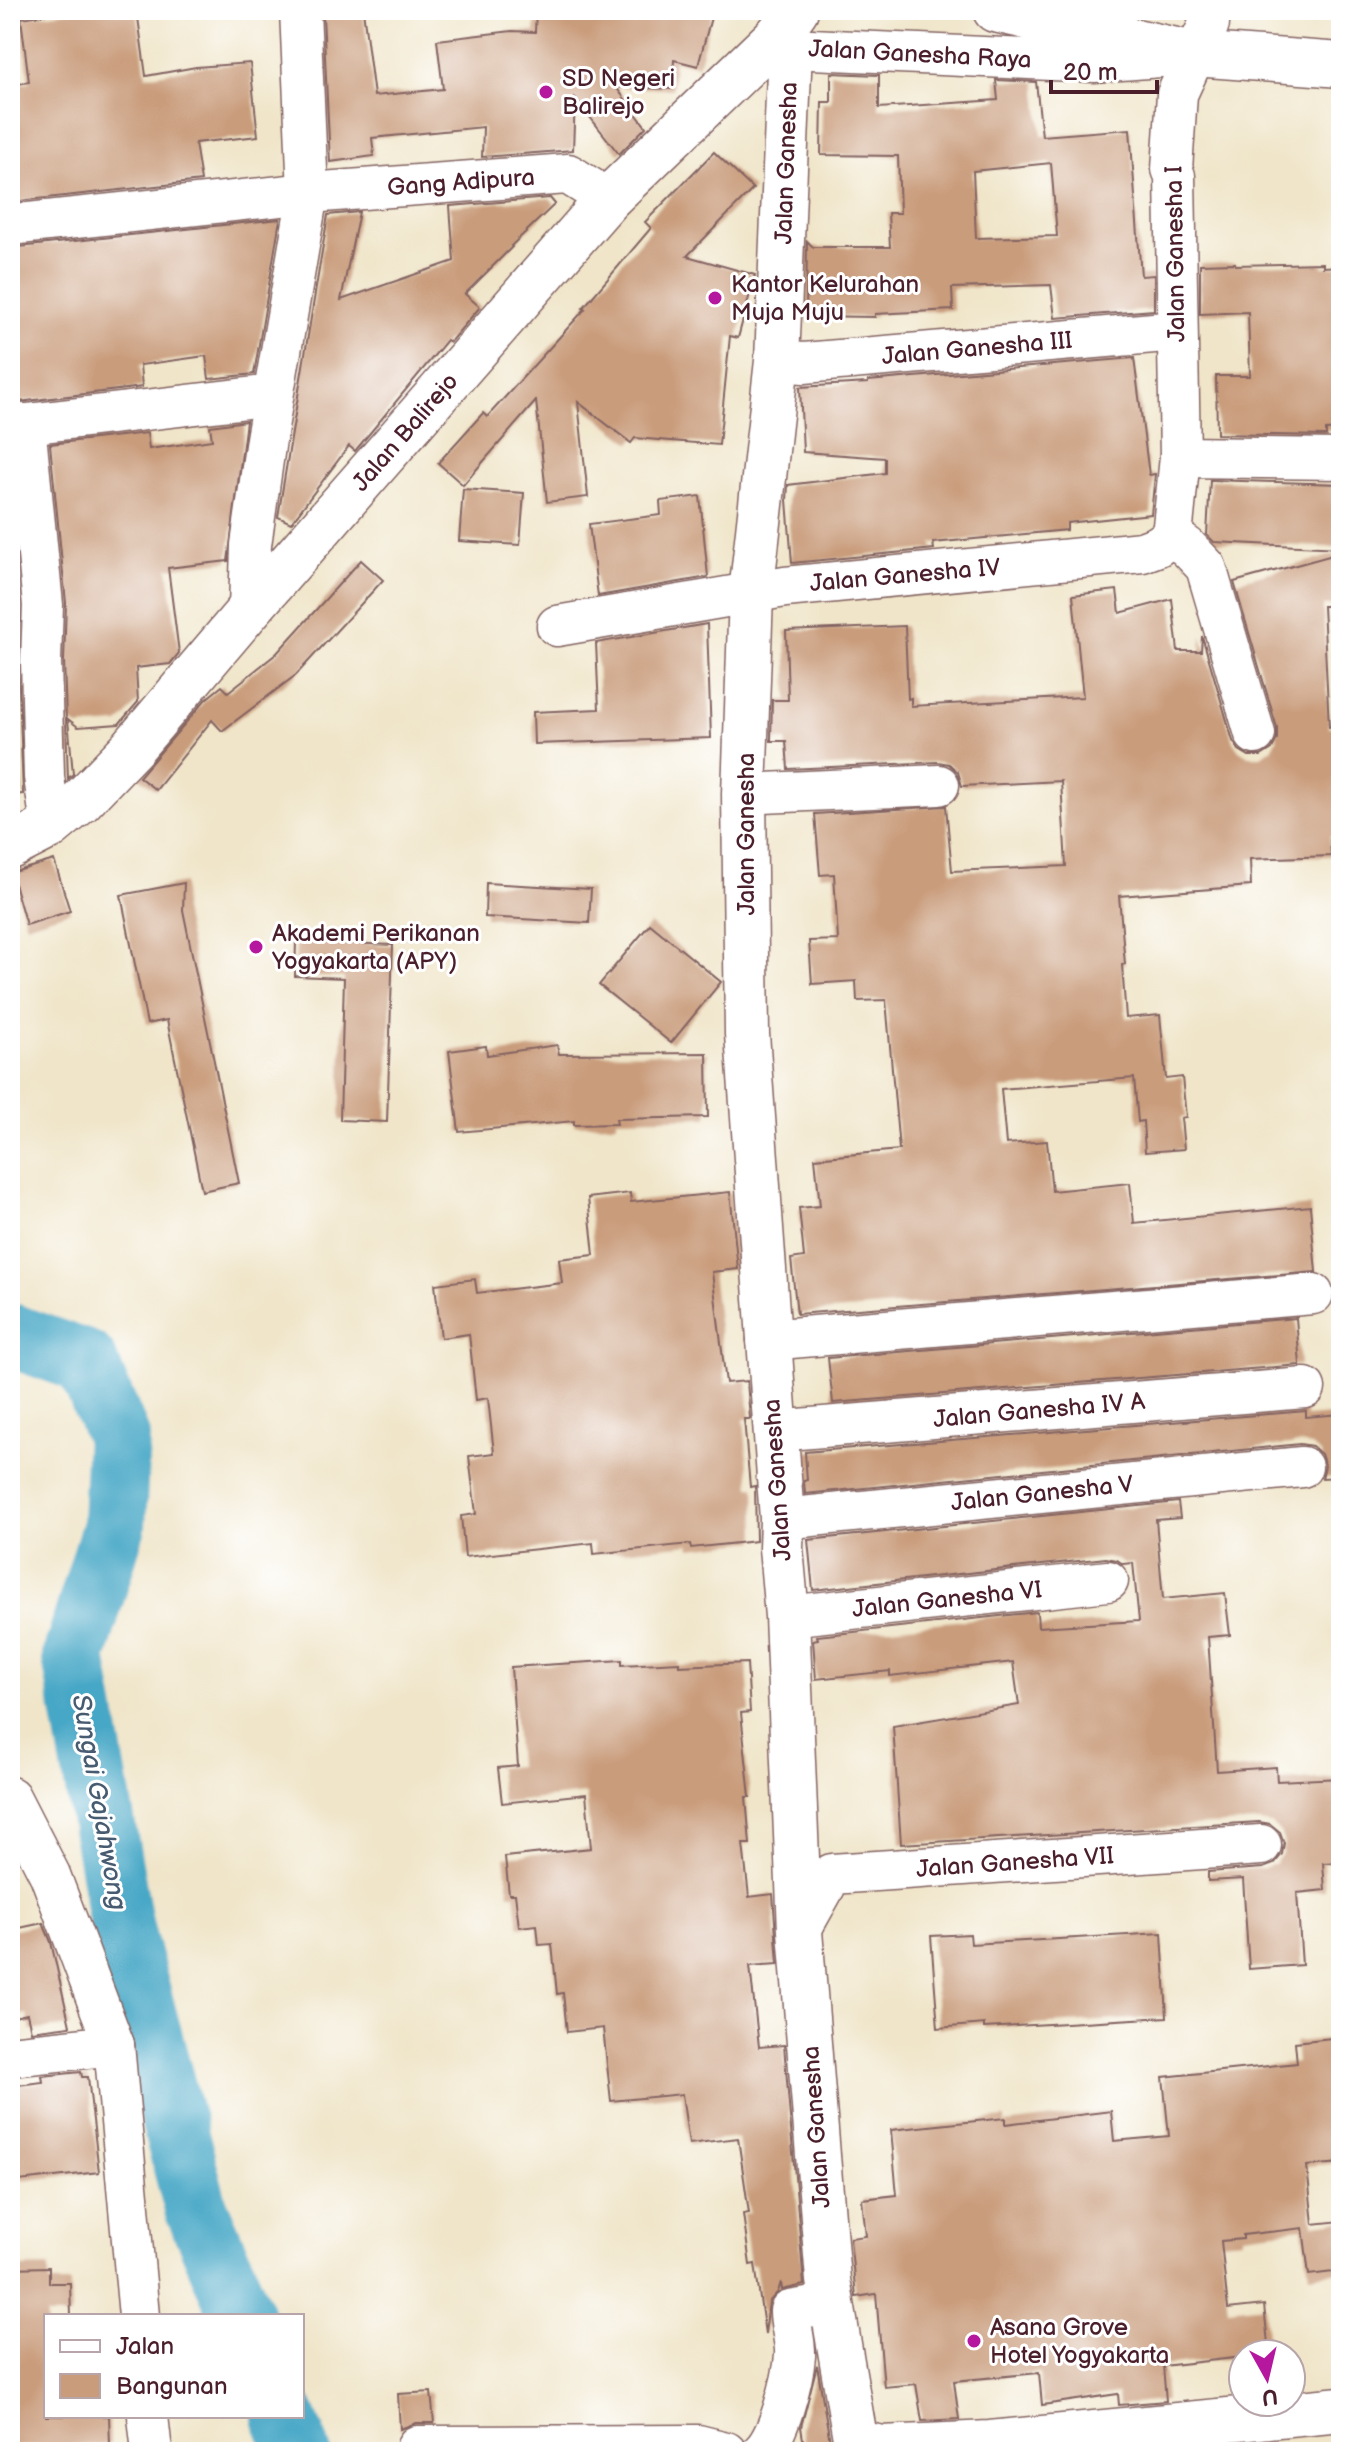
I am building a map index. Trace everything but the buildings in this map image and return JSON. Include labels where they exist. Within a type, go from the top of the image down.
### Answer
[{"type":"street","points":[[249,610],[251,545],[308,193],[300,10]]},
{"type":"street","points":[[995,10],[1194,54],[1341,65]]},
{"type":"street","name":"Jalan Ganesha I","points":[[1180,457],[1173,154],[1177,94],[1209,24],[1208,10]]},
{"type":"street","name":"Jalan Ganesha Raya","points":[[788,31],[1094,62],[1194,54]]},
{"type":"street","name":"Jalan Balirejo","points":[[10,847],[51,826],[81,801],[132,748],[608,199],[788,31]]},
{"type":"street","name":"Jalan Ganesha","points":[[788,31],[777,361],[751,594],[744,794],[747,1034],[782,1519],[800,1931],[831,2304],[855,2438],[860,2448],[990,2443],[1341,2409]]},
{"type":"street","name":"Gang Adipura","points":[[10,225],[308,193],[568,174],[608,199]]},
{"type":"street","name":"Jalan Ganesha III","points":[[777,361],[804,363],[1177,331]]},
{"type":"street","points":[[51,826],[44,762],[43,605],[18,425],[273,395]]},
{"type":"street","points":[[1255,734],[1206,567],[1172,536],[1180,457],[1341,459]]},
{"type":"street","name":"Jalan Ganesha IV","points":[[557,626],[785,587],[1142,552],[1172,536]]},
{"type":"street","points":[[744,794],[939,785]]},
{"type":"street","points":[[767,1340],[1313,1294]]},
{"type":"street","name":"Jalan Ganesha IV A","points":[[774,1431],[1305,1388]]},
{"type":"street","name":"Jalan Ganesha V","points":[[782,1519],[1302,1467]]},
{"type":"street","name":"Jalan Ganesha VI","points":[[787,1616],[1108,1581]]},
{"type":"street","points":[[10,1797],[50,1875],[104,2046],[139,2314]]},
{"type":"street","name":"Jalan Ganesha VII","points":[[800,1931],[832,1874],[1261,1845]]},
{"type":"street","points":[[10,2056],[104,2046]]},
{"type":"street","points":[[762,2452],[777,2426],[792,2374],[795,2350],[790,2311],[831,2304]]},
{"type":"street","points":[[148,2418],[152,2452]]},
{"type":"street","points":[[417,2446],[698,2445],[726,2452]]},
{"type":"waterway","name":"Sungai Gajahwong","points":[[10,1335],[86,1362],[118,1437],[114,1525],[74,1657],[122,1929],[196,2208],[241,2314]]},
{"type":"waterway","name":"Sungai Gajahwong","points":[[285,2418],[299,2452]]},
{"type":"place","name":"SD Negeri Balirejo","points":[[546,92]]},
{"type":"place","name":"Kantor Kelurahan Muja Muju","points":[[715,298]]},
{"type":"place","name":"Akademi Perikanan Yogyakarta (APY)","points":[[256,947]]},
{"type":"place","name":"Asana Grove Hotel Yogyakarta","points":[[974,2341]]}]
